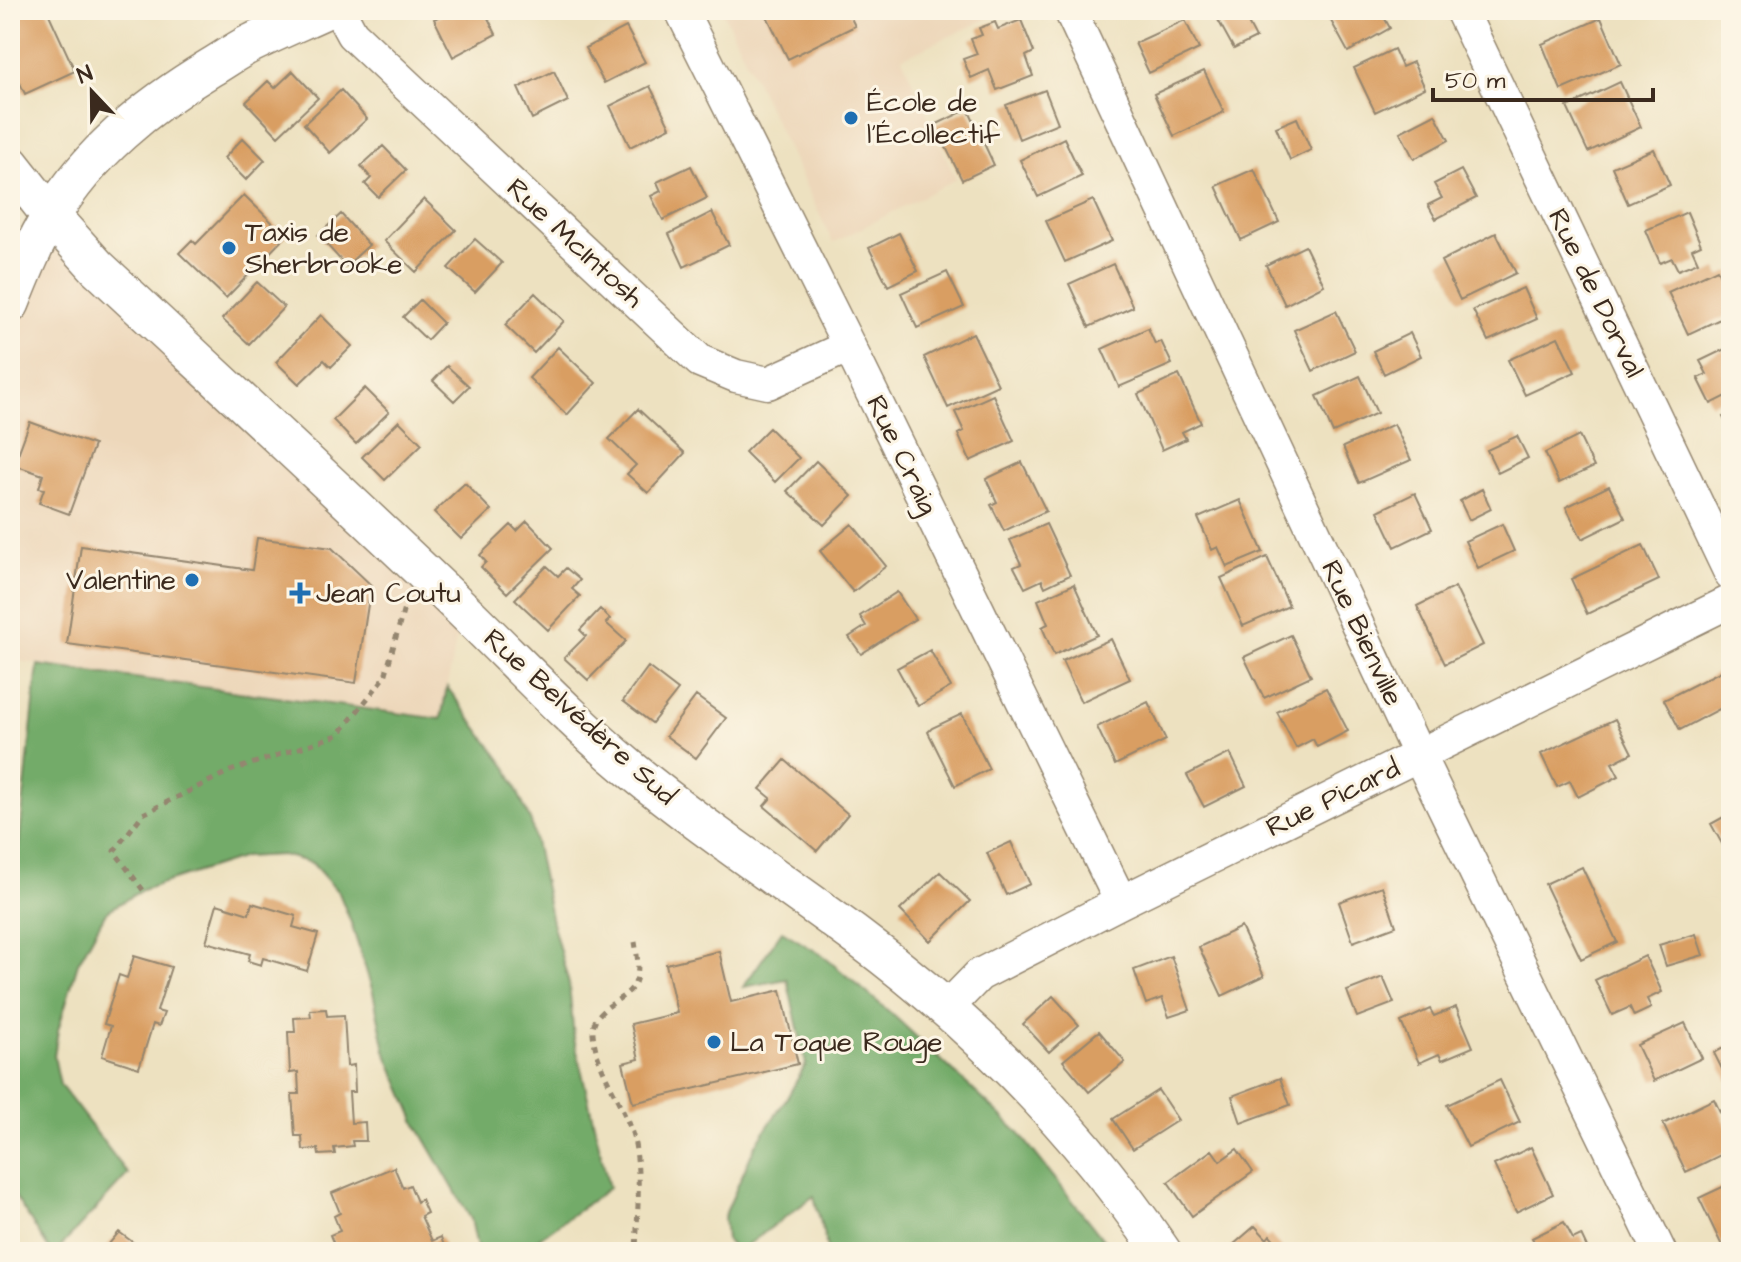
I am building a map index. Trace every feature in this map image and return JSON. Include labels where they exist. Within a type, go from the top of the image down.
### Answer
[{"type":"street","name":"Rue McIntosh","points":[[339,10],[352,34],[700,361],[736,376],[768,383],[849,346]]},
{"type":"street","name":"Rue Craig","points":[[681,10],[1121,902]]},
{"type":"street","name":"Rue Bienville","points":[[1070,10],[1419,756],[1660,1252]]},
{"type":"street","name":"Rue de Dorval","points":[[1461,10],[1731,575]]},
{"type":"street","points":[[10,304],[51,216],[104,148],[137,118],[183,85],[303,14]]},
{"type":"street","name":"Rue Belvédère Sud","points":[[10,164],[97,267],[416,565],[549,696],[629,768],[719,838],[861,940],[946,1009],[1026,1084],[1105,1173],[1162,1252]]},
{"type":"street","name":"Rue Picard","points":[[946,1009],[979,975],[1731,601]]},
{"type":"path","points":[[143,890],[114,851],[143,814],[230,771],[338,735],[385,677],[416,565]]},
{"type":"path","points":[[635,942],[638,960],[633,988],[597,1016],[593,1029],[596,1050],[633,1136],[638,1193],[636,1252]]},
{"type":"shaded area","name":"École de l'Écollectif","points":[[722,10],[1006,10],[902,58],[956,179],[833,243]]},
{"type":"shaded area","points":[[51,216],[462,609],[441,719],[10,660],[10,304]]},
{"type":"green space","points":[[38,665],[441,719],[447,687],[507,768],[531,822],[569,984],[574,1038],[609,1188],[520,1252],[478,1252],[471,1219],[418,1127],[385,1050],[373,992],[339,893],[312,863],[282,855],[244,857],[142,890],[106,912],[78,963],[58,1030],[54,1056],[60,1085],[128,1174],[56,1252],[51,1252],[10,1189],[10,930]]},
{"type":"green space","points":[[782,931],[822,955],[892,1014],[1018,1132],[1113,1252],[828,1252],[814,1196],[738,1252],[726,1240],[724,1217],[755,1146],[806,1064],[787,979],[743,987]]},
{"type":"building","points":[[10,10],[47,10],[75,71],[25,94],[10,62]]},
{"type":"building","points":[[451,10],[484,10],[496,34],[453,57],[434,19]]},
{"type":"building","points":[[764,10],[847,10],[855,26],[788,59]]},
{"type":"building","points":[[1241,10],[1256,38],[1234,49],[1218,20]]},
{"type":"building","points":[[1325,10],[1380,10],[1390,28],[1348,52]]},
{"type":"building","points":[[1601,18],[1621,64],[1561,90],[1542,44]]},
{"type":"building","points":[[1021,20],[1034,52],[1026,56],[1033,76],[997,90],[989,70],[971,78],[963,59],[977,54],[971,39],[982,35],[979,28],[995,22],[998,29]]},
{"type":"building","points":[[1185,20],[1199,49],[1149,73],[1135,43]]},
{"type":"building","points":[[626,27],[645,62],[604,83],[585,48]]},
{"type":"building","points":[[1394,49],[1402,67],[1413,62],[1425,88],[1375,112],[1354,68]]},
{"type":"building","points":[[293,71],[318,98],[278,136],[246,102],[268,81],[275,88]]},
{"type":"building","points":[[554,71],[568,101],[532,119],[518,88]]},
{"type":"building","points":[[1204,71],[1224,112],[1174,136],[1154,94]]},
{"type":"building","points":[[1620,82],[1641,127],[1588,152],[1567,107]]},
{"type":"building","points":[[650,86],[670,127],[630,147],[610,106]]},
{"type":"building","points":[[341,90],[367,119],[330,153],[304,124]]},
{"type":"building","points":[[1045,90],[1058,123],[1019,139],[1006,105]]},
{"type":"building","points":[[968,109],[994,165],[962,180],[935,125]]},
{"type":"building","points":[[1435,114],[1449,140],[1414,159],[1400,132]]},
{"type":"building","points":[[1297,118],[1311,150],[1290,160],[1276,127]]},
{"type":"building","points":[[243,138],[265,160],[246,180],[224,158]]},
{"type":"building","points":[[1064,138],[1082,176],[1038,197],[1020,160]]},
{"type":"building","points":[[383,146],[406,170],[378,197],[365,184],[371,178],[361,166]]},
{"type":"building","points":[[1654,149],[1670,185],[1628,204],[1612,167]]},
{"type":"building","points":[[691,166],[707,198],[663,220],[651,196],[661,191],[657,182]]},
{"type":"building","points":[[1254,169],[1279,222],[1241,240],[1216,186]]},
{"type":"building","points":[[1461,170],[1476,198],[1436,219],[1428,205],[1442,198],[1434,184]]},
{"type":"building","name":"Taxis de Sherbrooke","points":[[244,195],[286,236],[226,298],[179,253],[192,240],[196,244]]},
{"type":"building","points":[[424,199],[456,230],[416,272],[384,241]]},
{"type":"building","points":[[1093,200],[1112,241],[1065,262],[1046,221]]},
{"type":"building","points":[[712,212],[729,245],[684,267],[669,234]]},
{"type":"building","points":[[1687,212],[1701,245],[1692,249],[1698,262],[1678,270],[1672,258],[1660,263],[1646,230]]},
{"type":"building","points":[[341,214],[369,245],[346,266],[318,235]]},
{"type":"building","points":[[899,233],[918,271],[888,286],[869,248]]},
{"type":"building","points":[[1496,233],[1516,273],[1460,300],[1441,261]]},
{"type":"building","points":[[475,239],[502,263],[475,292],[448,268]]},
{"type":"building","points":[[1305,246],[1324,285],[1285,305],[1266,265]]},
{"type":"building","points":[[1113,264],[1133,307],[1089,327],[1069,284]]},
{"type":"building","points":[[1717,269],[1720,276],[1731,271],[1731,314],[1688,334],[1668,292]]},
{"type":"building","points":[[947,272],[964,307],[917,328],[901,293]]},
{"type":"building","points":[[257,282],[284,307],[249,344],[222,319]]},
{"type":"building","points":[[1523,288],[1537,319],[1488,341],[1473,310]]},
{"type":"building","points":[[535,293],[564,321],[534,353],[505,325]]},
{"type":"building","points":[[420,300],[443,323],[427,340],[403,317]]},
{"type":"building","points":[[1336,311],[1355,351],[1313,371],[1294,330]]},
{"type":"building","points":[[321,315],[352,346],[331,367],[324,360],[299,384],[276,362]]},
{"type":"building","points":[[1148,328],[1155,344],[1161,341],[1172,364],[1119,387],[1102,349]]},
{"type":"building","points":[[973,333],[998,385],[948,408],[924,357]]},
{"type":"building","points":[[1410,333],[1421,356],[1384,374],[1373,351]]},
{"type":"building","points":[[1558,337],[1575,372],[1525,395],[1508,360]]},
{"type":"building","points":[[1731,346],[1731,394],[1711,404],[1698,378],[1707,374],[1700,361]]},
{"type":"building","points":[[558,347],[596,383],[567,415],[529,378]]},
{"type":"building","points":[[447,366],[469,386],[454,401],[433,381]]},
{"type":"building","points":[[1179,375],[1201,423],[1182,432],[1186,439],[1162,450],[1138,394]]},
{"type":"building","points":[[1360,376],[1377,413],[1333,433],[1317,396]]},
{"type":"building","points":[[365,388],[389,412],[356,444],[333,420]]},
{"type":"building","points":[[993,395],[1014,441],[970,461],[958,434],[964,431],[955,412]]},
{"type":"building","points":[[638,409],[685,453],[648,493],[627,474],[636,465],[609,439]]},
{"type":"building","points":[[1731,413],[1731,432],[1723,417]]},
{"type":"building","points":[[399,421],[422,444],[385,480],[362,457]]},
{"type":"building","points":[[30,422],[94,445],[69,514],[39,503],[44,489],[39,488],[43,475],[14,465]]},
{"type":"building","points":[[1394,424],[1411,460],[1359,483],[1343,447]]},
{"type":"building","points":[[769,428],[799,458],[775,482],[745,452]]},
{"type":"building","points":[[1517,436],[1528,458],[1498,473],[1487,450]]},
{"type":"building","points":[[1579,436],[1594,467],[1559,483],[1545,453]]},
{"type":"building","points":[[816,461],[852,496],[824,525],[787,491]]},
{"type":"building","points":[[1022,462],[1046,511],[1004,531],[991,505],[997,502],[986,479]]},
{"type":"building","points":[[465,483],[491,510],[461,539],[434,512]]},
{"type":"building","points":[[1609,486],[1625,518],[1582,539],[1566,507]]},
{"type":"building","points":[[1482,489],[1491,509],[1469,520],[1460,501]]},
{"type":"building","points":[[1415,493],[1432,529],[1395,547],[1378,511]]},
{"type":"building","points":[[1240,500],[1263,552],[1227,567],[1218,547],[1212,550],[1198,518]]},
{"type":"building","points":[[527,521],[553,548],[507,593],[481,567],[486,562],[480,555],[511,525],[517,531]]},
{"type":"building","points":[[852,524],[886,566],[853,592],[820,551]]},
{"type":"building","points":[[1046,524],[1070,575],[1045,587],[1042,580],[1025,588],[1014,567],[1021,564],[1010,540]]},
{"type":"building","points":[[1502,524],[1514,551],[1478,568],[1465,541]]},
{"type":"building","points":[[257,538],[332,548],[371,585],[356,683],[67,644],[81,546],[252,570]]},
{"type":"building","points":[[1643,545],[1659,580],[1587,614],[1571,579]]},
{"type":"building","points":[[1267,557],[1289,606],[1243,626],[1221,578]]},
{"type":"building","points":[[547,566],[558,576],[566,568],[580,580],[572,589],[580,596],[548,630],[515,599]]},
{"type":"building","points":[[1074,584],[1097,635],[1054,655],[1042,627],[1048,624],[1038,600]]},
{"type":"building","points":[[1455,587],[1483,645],[1445,664],[1417,606]]},
{"type":"building","points":[[897,592],[915,619],[861,654],[849,637],[866,626],[860,616]]},
{"type":"building","points":[[600,609],[610,619],[606,623],[626,641],[588,680],[564,658],[586,636],[580,630]]},
{"type":"building","points":[[1291,635],[1311,676],[1264,698],[1244,657]]},
{"type":"building","points":[[1111,639],[1130,679],[1081,702],[1062,661]]},
{"type":"building","points":[[930,650],[951,687],[918,706],[897,668]]},
{"type":"building","points":[[648,667],[678,690],[652,723],[623,701]]},
{"type":"building","points":[[1721,671],[1731,690],[1731,703],[1680,730],[1664,700]]},
{"type":"building","points":[[1326,688],[1348,731],[1317,747],[1313,739],[1296,748],[1277,712]]},
{"type":"building","points":[[696,696],[726,718],[696,758],[666,736]]},
{"type":"building","points":[[1148,702],[1166,740],[1115,765],[1097,727]]},
{"type":"building","points":[[962,714],[989,769],[955,786],[928,732]]},
{"type":"building","points":[[1615,719],[1632,753],[1612,763],[1619,776],[1578,797],[1570,781],[1557,787],[1541,754]]},
{"type":"building","points":[[1230,753],[1246,786],[1204,807],[1187,775]]},
{"type":"building","points":[[785,760],[848,814],[817,851],[764,806],[771,798],[760,789]]},
{"type":"building","points":[[1731,813],[1731,860],[1711,824]]},
{"type":"building","points":[[1011,842],[1030,884],[1006,895],[987,853]]},
{"type":"building","points":[[1582,867],[1617,942],[1581,959],[1545,884]]},
{"type":"building","points":[[940,872],[970,901],[930,941],[900,910]]},
{"type":"building","points":[[1382,886],[1396,926],[1353,942],[1339,902]]},
{"type":"building","points":[[252,903],[296,916],[293,927],[318,934],[307,971],[263,958],[261,965],[248,961],[250,954],[206,942],[217,904],[249,914]]},
{"type":"building","points":[[1241,927],[1264,976],[1222,996],[1199,947]]},
{"type":"building","points":[[1696,934],[1703,955],[1666,966],[1659,945]]},
{"type":"building","name":"La Toque Rouge","points":[[719,951],[731,1002],[781,990],[798,1064],[633,1103],[623,1063],[639,1059],[631,1024],[677,1013],[666,964]]},
{"type":"building","points":[[134,956],[171,967],[157,1011],[164,1013],[159,1026],[153,1024],[139,1068],[102,1056],[111,1026],[104,1024],[119,975],[127,978]]},
{"type":"building","points":[[1171,956],[1190,1010],[1169,1017],[1162,998],[1146,1004],[1134,970]]},
{"type":"building","points":[[1645,956],[1662,992],[1647,999],[1651,1008],[1634,1016],[1630,1007],[1612,1015],[1595,980]]},
{"type":"building","points":[[1383,977],[1394,1003],[1357,1017],[1347,991]]},
{"type":"building","points":[[1053,996],[1079,1025],[1049,1052],[1023,1024]]},
{"type":"building","points":[[1456,1007],[1473,1047],[1442,1060],[1439,1054],[1419,1063],[1401,1022],[1430,1009],[1434,1016]]},
{"type":"building","points":[[326,1009],[327,1016],[344,1015],[347,1066],[354,1065],[355,1092],[349,1092],[351,1123],[365,1122],[366,1141],[352,1141],[353,1146],[334,1148],[335,1154],[319,1155],[318,1149],[303,1150],[302,1136],[295,1136],[292,1094],[299,1094],[298,1072],[290,1073],[288,1032],[295,1032],[294,1018],[311,1017],[310,1010]]},
{"type":"building","points":[[1685,1023],[1702,1058],[1654,1081],[1637,1045]]},
{"type":"building","points":[[1099,1031],[1125,1062],[1089,1092],[1063,1061]]},
{"type":"building","points":[[1731,1044],[1731,1087],[1714,1053]]},
{"type":"building","points":[[1280,1078],[1290,1105],[1241,1123],[1232,1096]]},
{"type":"building","points":[[1500,1080],[1520,1122],[1468,1147],[1447,1105]]},
{"type":"building","points":[[1158,1090],[1178,1120],[1133,1149],[1113,1119]]},
{"type":"building","points":[[1714,1099],[1731,1135],[1731,1150],[1686,1172],[1663,1124]]},
{"type":"building","points":[[1531,1147],[1553,1194],[1516,1212],[1494,1165]]},
{"type":"building","points":[[1237,1149],[1253,1172],[1192,1216],[1168,1182],[1212,1150],[1220,1161]]},
{"type":"building","points":[[394,1167],[403,1188],[410,1185],[417,1202],[421,1199],[427,1213],[421,1216],[432,1241],[441,1237],[445,1249],[437,1252],[357,1252],[356,1248],[337,1252],[330,1235],[340,1231],[334,1216],[340,1213],[332,1193]]},
{"type":"building","points":[[1731,1183],[1731,1252],[1725,1252],[1699,1198]]},
{"type":"building","points":[[1564,1222],[1573,1239],[1581,1235],[1589,1252],[1540,1252],[1532,1238]]},
{"type":"building","points":[[1255,1226],[1267,1239],[1270,1235],[1285,1252],[1225,1252]]},
{"type":"building","points":[[119,1232],[146,1252],[102,1252]]},
{"type":"place","name":"École de l'Écollectif","points":[[851,118]]},
{"type":"place","name":"Taxis de Sherbrooke","points":[[229,248]]},
{"type":"place","name":"Valentine","points":[[192,580]]},
{"type":"place","name":"Jean Coutu","points":[[300,593]]},
{"type":"place","name":"La Toque Rouge","points":[[714,1042]]}]
